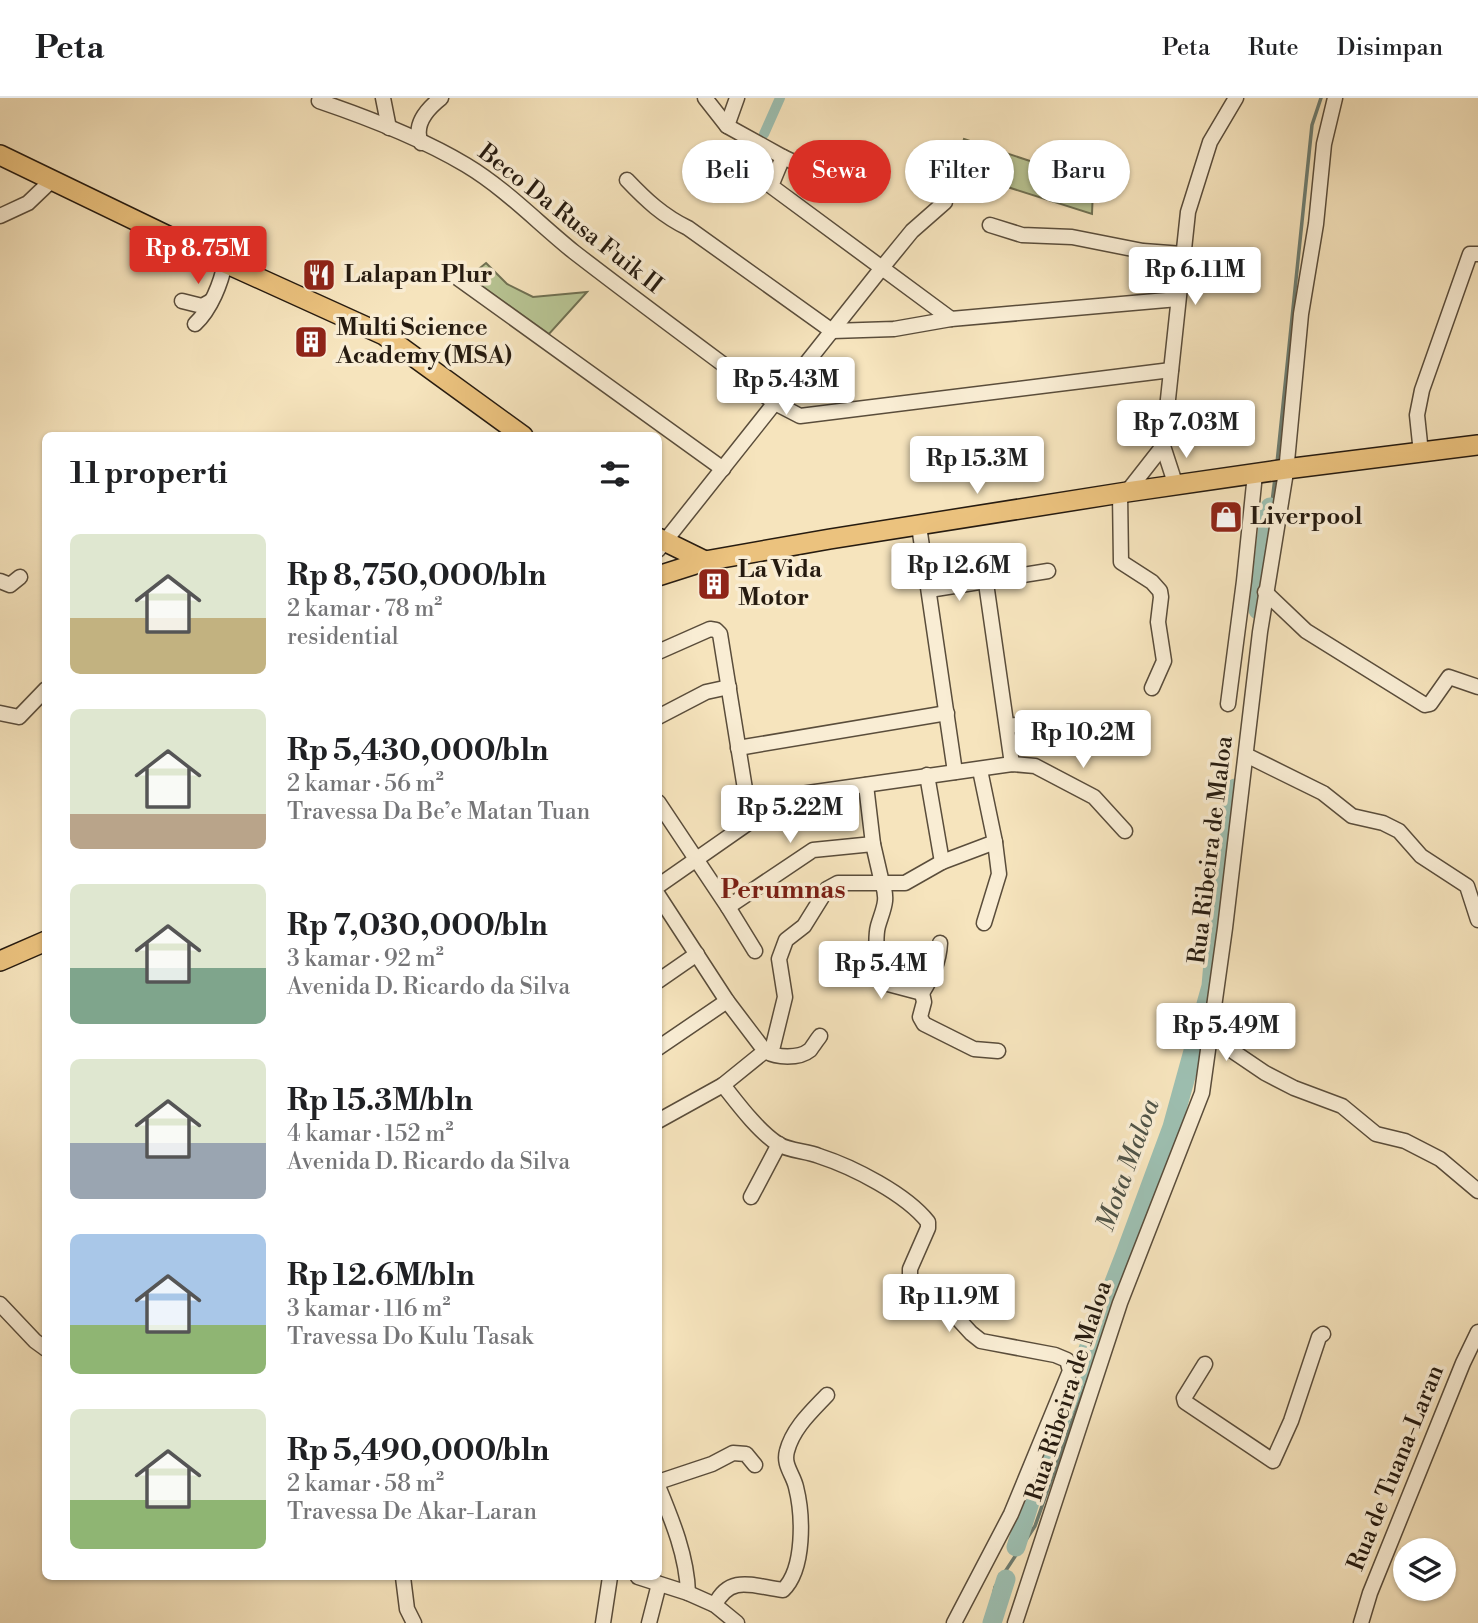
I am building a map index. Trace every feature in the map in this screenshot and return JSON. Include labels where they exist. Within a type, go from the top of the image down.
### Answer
[{"type":"main road","points":[[0,155],[225,263],[384,335],[517,432]]},
{"type":"main road","points":[[662,575],[705,561],[1123,492],[1478,445]]},
{"type":"main road","points":[[662,544],[705,561]]},
{"type":"main road","points":[[0,961],[42,943]]},
{"type":"street","points":[[383,98],[383,106],[394,130],[419,127]]},
{"type":"street","points":[[421,143],[418,136],[424,115],[441,98]]},
{"type":"street","points":[[705,98],[727,126],[788,159]]},
{"type":"street","points":[[727,126],[737,98]]},
{"type":"street","points":[[1176,486],[1163,446],[1188,212],[1210,142],[1236,98]]},
{"type":"street","name":"Rua Ribeira de Maloa","points":[[1015,1623],[1120,1303],[1202,1094],[1265,592],[1279,518],[1269,472],[1301,314],[1316,224],[1324,144],[1335,98]]},
{"type":"street","name":"Beco Da Rusa Fuik II","points":[[319,101],[394,130],[463,163],[499,186],[540,225],[610,279],[775,403],[800,416],[1171,370]]},
{"type":"street","points":[[783,157],[771,186],[951,319]]},
{"type":"street","points":[[627,180],[669,219],[688,228],[832,331],[894,328],[951,319],[1178,299]]},
{"type":"street","points":[[0,216],[28,203],[51,181]]},
{"type":"street","points":[[662,541],[723,469],[912,231],[944,203]]},
{"type":"street","points":[[990,225],[1022,235],[1072,237],[1143,251],[1183,254]]},
{"type":"street","points":[[1421,453],[1417,415],[1422,390],[1459,288],[1467,258],[1470,254],[1478,254]]},
{"type":"street","points":[[182,301],[202,306],[222,280],[225,263]]},
{"type":"street","points":[[456,276],[723,469]]},
{"type":"street","points":[[195,324],[202,318],[212,295]]},
{"type":"street","points":[[1152,688],[1164,661],[1158,622],[1161,597],[1156,585],[1121,562],[1123,492],[1163,446]]},
{"type":"street","points":[[1228,704],[1244,581],[1269,472]]},
{"type":"street","points":[[919,526],[955,772]]},
{"type":"street","points":[[929,590],[1048,571]]},
{"type":"street","points":[[0,581],[10,585],[20,577]]},
{"type":"street","points":[[986,583],[1012,764]]},
{"type":"street","points":[[1265,592],[1306,631],[1425,705],[1430,704],[1449,677],[1478,687]]},
{"type":"street","points":[[662,650],[710,629],[720,634],[750,820]]},
{"type":"street","points":[[662,715],[706,692],[729,687]]},
{"type":"street","points":[[0,713],[19,717],[42,693]]},
{"type":"street","points":[[738,748],[947,713]]},
{"type":"street","points":[[1007,726],[1045,722]]},
{"type":"street","points":[[1246,755],[1323,793],[1352,816],[1383,823],[1399,831],[1420,856],[1467,886],[1478,920]]},
{"type":"street","points":[[662,883],[787,796],[1012,764],[1035,766],[1094,797],[1125,831]]},
{"type":"street","points":[[980,770],[999,874],[984,923]]},
{"type":"street","points":[[927,775],[942,862]]},
{"type":"street","points":[[866,785],[873,844],[886,894],[886,906],[878,926],[878,977],[888,984],[922,993]]},
{"type":"street","points":[[662,808],[755,951]]},
{"type":"street","points":[[662,1119],[723,1085],[773,1046],[785,997],[779,959],[786,940],[804,926],[827,889],[838,883],[905,883],[942,862],[995,842]]},
{"type":"street","points":[[728,907],[813,850],[873,844]]},
{"type":"street","points":[[662,901],[727,1002],[765,1051],[771,1055],[799,1056],[810,1050],[820,1036]]},
{"type":"street","points":[[940,943],[940,954],[922,993],[924,1002],[920,1017],[924,1024],[974,1049],[998,1051]]},
{"type":"street","points":[[662,978],[697,954]]},
{"type":"street","points":[[662,1045],[727,1002]]},
{"type":"street","points":[[1212,1029],[1234,1052],[1265,1073],[1342,1107],[1376,1134],[1405,1141],[1440,1159],[1478,1191]]},
{"type":"street","points":[[723,1085],[751,1119],[779,1144],[819,1155],[856,1170],[919,1210],[928,1222],[928,1228],[910,1269],[910,1277],[915,1287],[948,1308],[981,1341],[1055,1354],[1067,1360],[1070,1371],[1011,1514],[954,1623]]},
{"type":"street","points":[[751,1197],[779,1144]]},
{"type":"street","points":[[0,1304],[42,1346]]},
{"type":"street","name":"Rua de Tuana-Laran","points":[[1361,1623],[1370,1593],[1478,1332]]},
{"type":"street","points":[[1205,1364],[1184,1398],[1185,1402],[1273,1461],[1291,1421],[1319,1336],[1323,1334]]},
{"type":"street","points":[[715,1605],[723,1590],[735,1585],[783,1590],[790,1582],[798,1560],[800,1503],[795,1482],[786,1464],[787,1452],[807,1413],[827,1395]]},
{"type":"street","points":[[662,1483],[733,1453],[746,1454],[755,1465]]},
{"type":"street","points":[[662,1494],[685,1562],[688,1593]]},
{"type":"street","points":[[403,1580],[407,1609],[414,1623]]},
{"type":"street","points":[[603,1623],[610,1580]]},
{"type":"street","points":[[647,1580],[715,1605],[737,1623]]},
{"type":"street","points":[[649,1623],[659,1584]]},
{"type":"green space","points":[[1014,156],[1028,160],[1028,194],[1014,189]]},
{"type":"green space","points":[[1058,203],[1092,203],[1092,214]]},
{"type":"green space","points":[[486,263],[507,284],[533,297],[587,292],[549,334],[469,277]]},
{"type":"waterway","points":[[764,134],[780,98]]},
{"type":"waterway","points":[[1277,463],[1312,125],[1321,98]]},
{"type":"waterway","name":"Mota Maloa","points":[[1266,550],[1275,478]]},
{"type":"waterway","name":"Mota Maloa","points":[[1258,610],[1270,507]]},
{"type":"waterway","name":"Mota Maloa","points":[[1016,1547],[1036,1483],[1172,1127],[1211,986],[1222,856],[1235,788]]},
{"type":"waterway","name":"Mota Maloa","points":[[1120,1284],[1202,1050]]},
{"type":"waterway","points":[[992,1602],[995,1587],[1035,1526],[1104,1331]]},
{"type":"waterway","name":"Mota Maloa","points":[[992,1623],[1006,1579]]},
{"type":"place","name":"Lalapan Plur","points":[[319,275]]},
{"type":"place","name":"Multi Science Academy (MSA)","points":[[311,342]]},
{"type":"place","name":"Liverpool","points":[[1226,517]]},
{"type":"place","name":"La Vida Motor","points":[[714,584]]},
{"type":"district","name":"Perumnas","points":[[783,890]]}]
